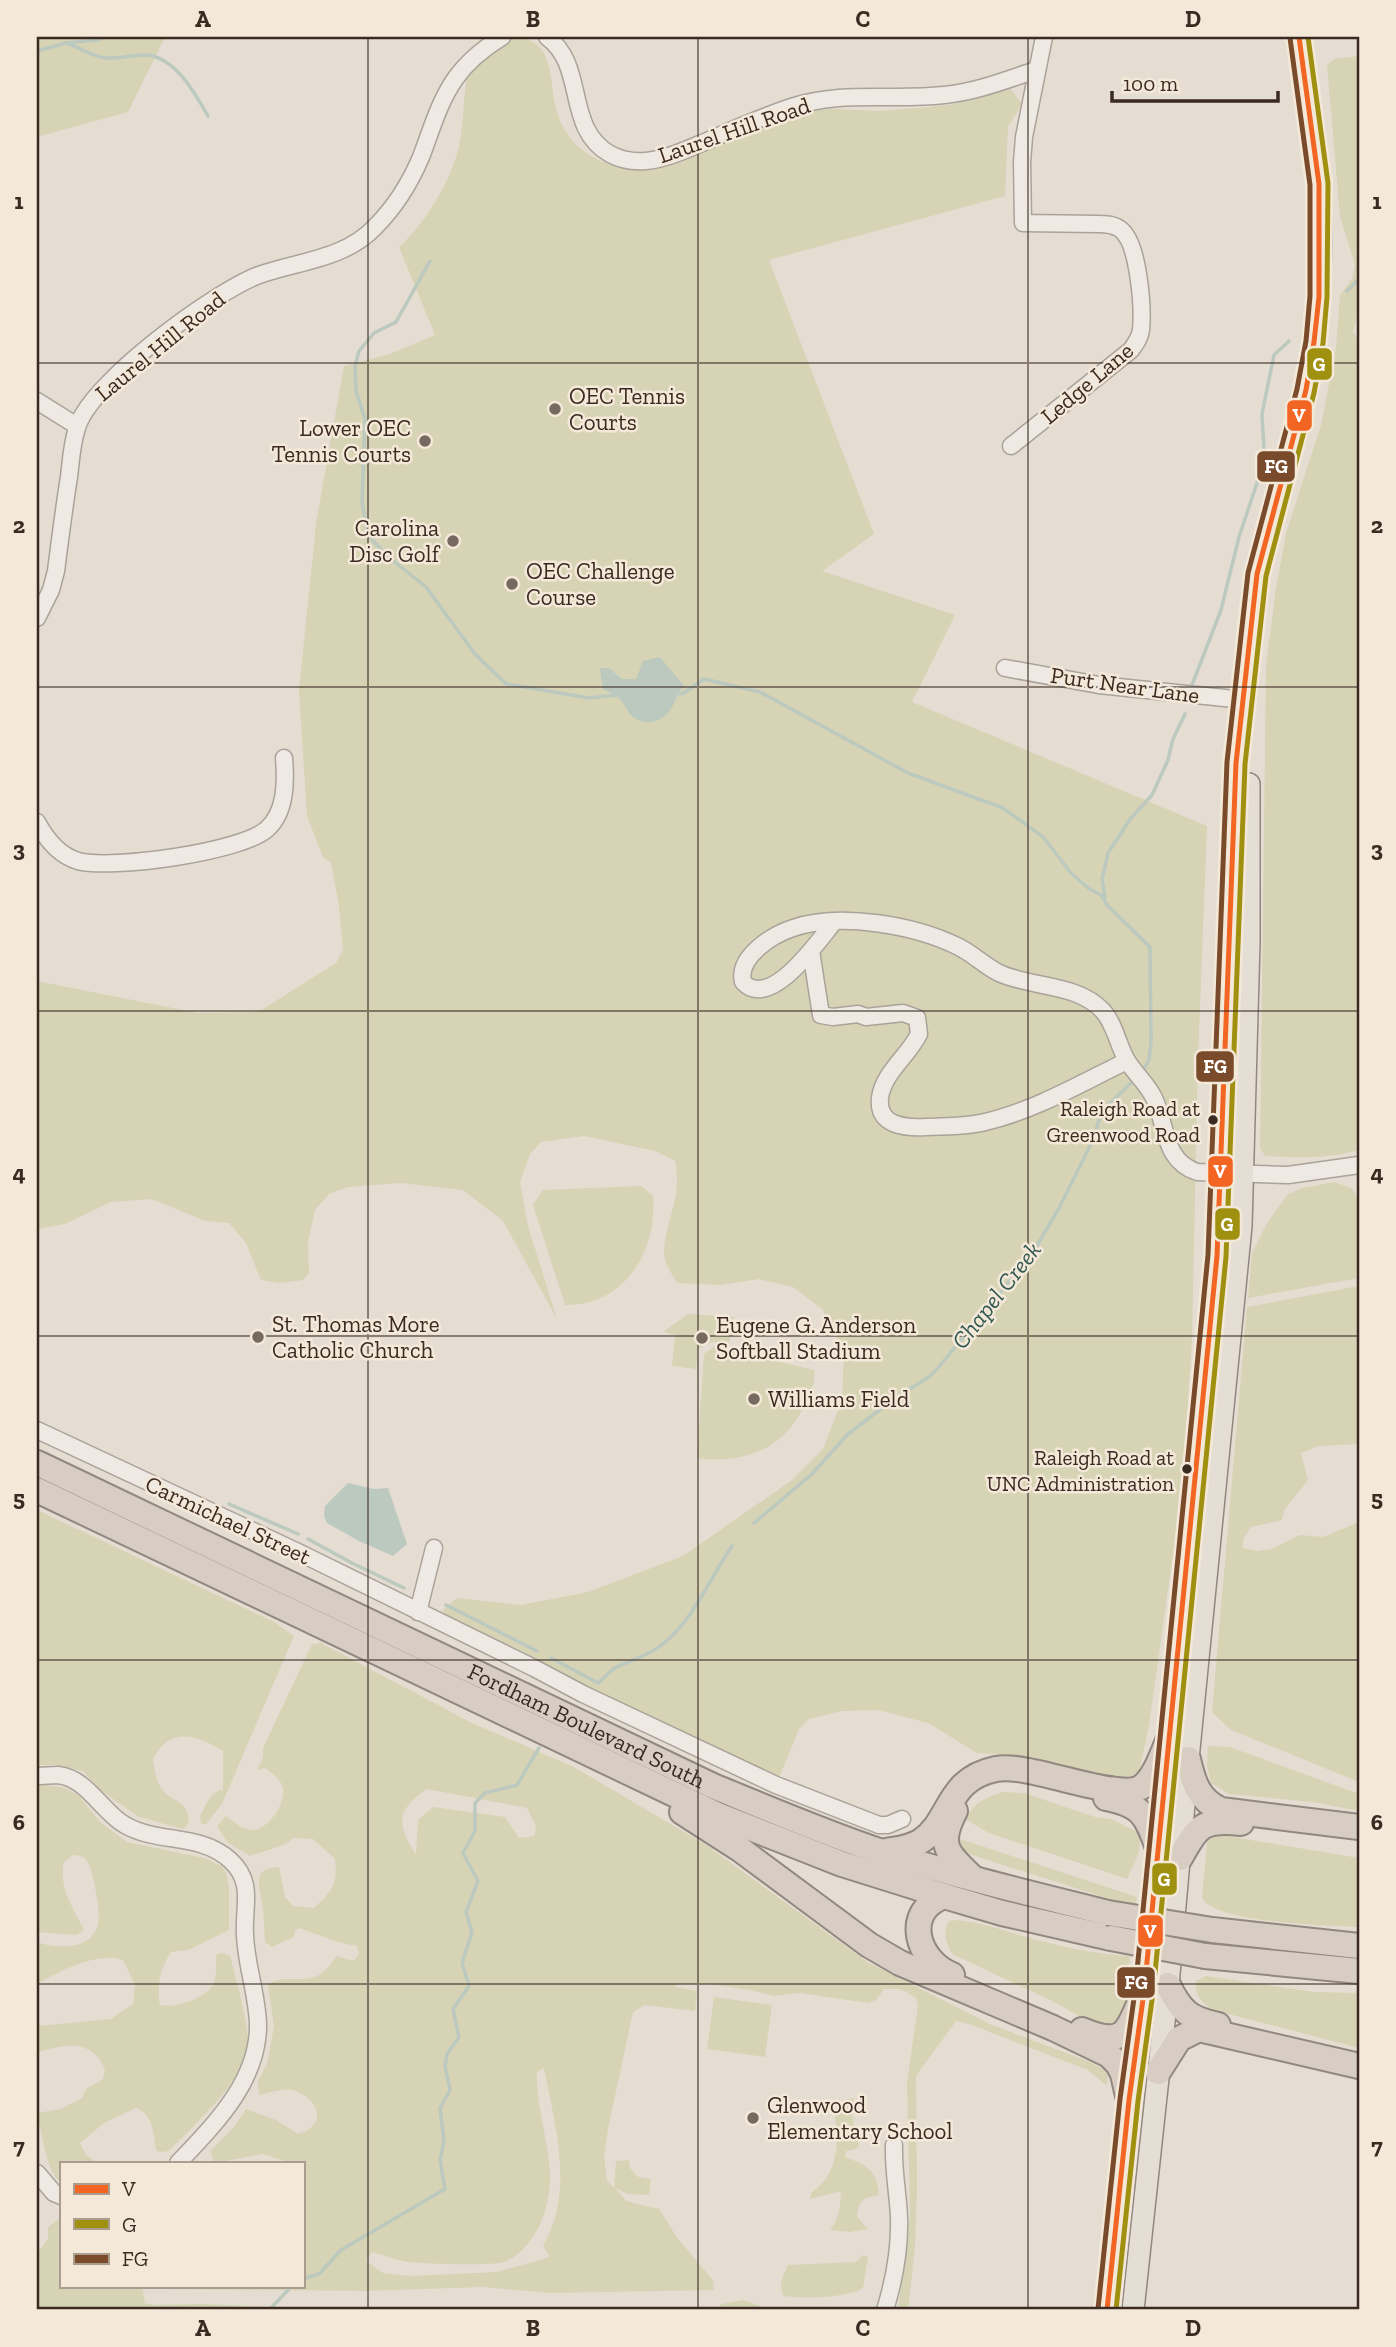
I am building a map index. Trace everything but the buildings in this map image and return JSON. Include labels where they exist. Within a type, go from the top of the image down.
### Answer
[{"type":"highway","name":"Fordham Boulevard South","points":[[37,1463],[646,1755],[828,1833],[976,1881],[1108,1913],[1160,1934]]},
{"type":"highway","name":"Fordham Boulevard South","points":[[37,1490],[595,1758],[744,1825],[842,1864],[944,1896],[1111,1938],[1160,1934]]},
{"type":"highway","points":[[881,1852],[906,1848],[925,1839],[957,1792],[968,1781],[982,1773],[1014,1768],[1112,1789],[1132,1790],[1144,1785],[1150,1777],[1169,1739]]},
{"type":"highway","points":[[595,1758],[741,1850],[869,1945],[901,1963],[1109,2055],[1123,2074],[1129,2100]]},
{"type":"highway","points":[[1188,1759],[1197,1790],[1206,1801],[1221,1810],[1359,1827]]},
{"type":"highway","points":[[976,1881],[948,1852],[945,1835],[957,1807],[967,1794],[996,1779],[1021,1779],[1128,1803],[1139,1809],[1169,1853],[1205,1824],[1217,1821],[1359,1839]]},
{"type":"highway","points":[[944,1896],[927,1907],[919,1921],[918,1931],[922,1947],[929,1959],[943,1972],[1099,2038],[1108,2039],[1123,2033],[1130,2025],[1144,1992]]},
{"type":"highway","points":[[1160,1934],[1212,1930],[1359,1946]]},
{"type":"highway","points":[[1160,1934],[1205,1956],[1359,1971]]},
{"type":"highway","points":[[1168,1985],[1186,2014],[1200,2021],[1359,2056]]},
{"type":"highway","points":[[1158,2072],[1179,2039],[1199,2029],[1359,2066]]},
{"type":"main road","points":[[1107,2310],[1129,2100],[1144,1992],[1188,1759],[1236,1280],[1232,1173],[1236,763],[1243,722],[1249,621],[1258,571],[1302,410],[1311,362],[1320,269],[1318,182],[1299,37]]},
{"type":"main road","points":[[1133,2310],[1168,1985],[1169,1739],[1217,1256],[1232,1173]]},
{"type":"main road","points":[[1144,1992],[1144,2085],[1147,2097],[1155,2101]]},
{"type":"street","name":"Laurel Hill Road","points":[[37,618],[51,590],[56,571],[77,426],[88,406],[112,380],[209,301],[256,276],[336,253],[366,237],[389,212],[412,175],[454,80],[472,60],[502,37]]},
{"type":"street","name":"Laurel Hill Road","points":[[547,37],[560,48],[569,63],[576,105],[588,133],[613,156],[634,161],[665,157],[808,102],[853,96],[955,94],[1036,70]]},
{"type":"street","points":[[1036,70],[1044,37]]},
{"type":"street","name":"Ledge Lane","points":[[1011,446],[1131,350],[1138,340],[1140,330],[1140,299],[1134,255],[1129,240],[1120,229],[1098,224],[1023,223],[1022,162],[1036,70]]},
{"type":"street","points":[[37,401],[77,426]]},
{"type":"street","name":"Purt Near Lane","points":[[1005,668],[1099,685],[1244,700]]},
{"type":"street","points":[[37,821],[48,841],[76,861],[100,864],[148,861],[208,850],[256,837],[269,828],[283,801],[284,758]]},
{"type":"street","points":[[834,922],[797,968],[771,986],[752,989],[743,982],[741,975],[744,966],[754,952],[771,938],[792,928],[834,922],[867,923],[918,930],[959,947],[1000,973],[1080,995],[1103,1011],[1154,1098],[1177,1161],[1186,1168],[1197,1172],[1288,1175],[1358,1170]]},
{"type":"street","points":[[811,951],[821,1014],[833,1017],[858,1014],[866,1017],[903,1013],[917,1018],[919,1034],[892,1073],[881,1095],[885,1117],[895,1125],[912,1128],[984,1122],[1137,1073]]},
{"type":"street","name":"Carmichael Street","points":[[37,1430],[298,1552],[583,1694],[776,1785],[879,1825],[895,1824],[902,1819]]},
{"type":"street","points":[[418,1612],[434,1548]]},
{"type":"street","points":[[37,1776],[60,1775],[75,1781],[125,1825],[150,1834],[193,1841],[218,1850],[232,1861],[242,1876],[248,1902],[244,1934],[258,2026],[251,2066],[221,2118],[179,2162]]},
{"type":"street","points":[[885,2310],[898,2245],[899,2217],[894,2145]]},
{"type":"street","points":[[37,2173],[54,2193],[60,2196]]},
{"type":"shaded area","points":[[37,37],[165,37],[128,112],[37,137]]},
{"type":"shaded area","points":[[510,37],[534,43],[542,50],[549,69],[559,117],[571,139],[590,156],[628,167],[787,110],[879,111],[930,107],[954,104],[1011,89],[1022,104],[1008,127],[1005,196],[769,260],[874,534],[822,571],[955,615],[912,702],[1207,826],[1198,1060],[1192,1340],[1182,1491],[1149,1725],[1140,1768],[1132,1778],[1125,1780],[1024,1756],[977,1753],[928,1723],[878,1710],[842,1711],[809,1719],[799,1729],[776,1785],[437,1621],[444,1609],[457,1598],[521,1605],[588,1592],[683,1556],[792,1480],[823,1449],[842,1400],[844,1350],[822,1309],[793,1287],[759,1279],[720,1285],[677,1283],[664,1257],[677,1186],[675,1161],[655,1151],[584,1136],[541,1142],[530,1154],[520,1182],[528,1226],[557,1319],[503,1221],[463,1190],[401,1183],[348,1187],[329,1194],[315,1210],[308,1242],[309,1273],[303,1280],[279,1283],[261,1280],[246,1243],[229,1223],[205,1221],[152,1199],[111,1202],[65,1224],[37,1229],[37,981],[198,1013],[258,1012],[336,963],[343,949],[331,863],[323,857],[307,816],[299,690],[316,524],[344,366],[390,354],[435,335],[399,247],[428,214],[450,172],[461,136],[470,65]]},
{"type":"shaded area","points":[[1359,56],[1359,309],[1353,332],[1359,340],[1359,1150],[1324,1156],[1265,1156],[1260,1148],[1266,665],[1286,533],[1321,425],[1336,348],[1340,295],[1352,279],[1355,264],[1340,217],[1327,65],[1334,59]]},
{"type":"shaded area","points":[[660,657],[684,686],[670,711],[663,717],[649,722],[640,720],[631,715],[618,697],[603,689],[600,668],[609,668],[622,679],[636,679],[643,661]]},
{"type":"shaded area","points":[[1335,1182],[1353,1189],[1359,1203],[1359,1278],[1248,1298],[1252,1253],[1267,1223],[1288,1194],[1302,1188]]},
{"type":"shaded area","points":[[641,1186],[653,1196],[653,1217],[650,1236],[633,1272],[604,1296],[586,1303],[565,1305],[533,1205],[543,1190]]},
{"type":"shaded area","points":[[1359,1286],[1359,1444],[1318,1446],[1301,1453],[1308,1480],[1285,1509],[1282,1520],[1251,1527],[1244,1538],[1242,1548],[1257,1551],[1271,1549],[1300,1535],[1323,1537],[1359,1522],[1359,1782],[1231,1730],[1212,1712],[1247,1307]]},
{"type":"shaded area","name":"Eugene G. Anderson Softball Stadium","points":[[688,1314],[734,1317],[729,1344],[712,1342],[698,1349],[696,1369],[672,1366],[675,1335],[663,1332]]},
{"type":"shaded area","name":"Williams Field","points":[[715,1346],[814,1370],[810,1394],[798,1418],[787,1431],[762,1450],[731,1459],[697,1458],[704,1354]]},
{"type":"shaded area","points":[[348,1483],[374,1489],[388,1488],[407,1544],[393,1556],[327,1523],[325,1506]]},
{"type":"shaded area","points":[[37,1510],[274,1622],[294,1636],[222,1804],[206,1824],[201,1824],[200,1816],[211,1796],[223,1790],[223,1751],[203,1741],[176,1738],[167,1742],[153,1759],[161,1788],[186,1810],[189,1823],[183,1829],[139,1817],[100,1790],[83,1771],[54,1765],[37,1765]]},
{"type":"shaded area","points":[[321,1643],[472,1723],[572,1766],[703,1843],[869,1963],[990,2024],[1108,2071],[1107,2086],[1088,2070],[956,2021],[916,2076],[915,2247],[908,2310],[898,2310],[910,2217],[907,2083],[918,2005],[916,1998],[901,1989],[884,1989],[876,2000],[868,2003],[800,1993],[773,1996],[710,1984],[678,1984],[675,1987],[697,1991],[695,2011],[645,2005],[633,2012],[604,2157],[607,2180],[614,2188],[616,2161],[629,2160],[630,2168],[638,2177],[651,2179],[649,2195],[628,2194],[615,2188],[626,2201],[659,2209],[678,2239],[713,2280],[714,2290],[550,2293],[483,2287],[364,2291],[166,2288],[304,2288],[304,2162],[288,2162],[263,2154],[215,2162],[210,2151],[235,2126],[246,2109],[276,2120],[298,2134],[312,2127],[317,2111],[310,2100],[300,2093],[285,2090],[259,2095],[258,2081],[267,2064],[274,2026],[268,1985],[280,1980],[316,1976],[337,1956],[353,1961],[359,1954],[357,1946],[299,1928],[295,1930],[294,1937],[272,1947],[265,1942],[259,1878],[265,1870],[279,1867],[285,1897],[293,1906],[314,1908],[332,1887],[336,1875],[335,1859],[313,1839],[294,1838],[286,1844],[250,1856],[228,1843],[217,1826],[226,1816],[243,1828],[257,1829],[274,1816],[281,1802],[283,1789],[276,1777],[265,1768],[257,1770],[263,1757],[263,1748],[312,1644]],"holes":[[[427,1789],[527,1808],[536,1826],[534,1836],[519,1838],[505,1817],[433,1807],[418,1820],[416,1855],[405,1835],[402,1819],[409,1804]],[[544,2068],[560,2158],[558,2203],[553,2225],[543,2246],[550,2257],[497,2272],[409,2276],[383,2273],[366,2261],[372,2252],[416,2263],[497,2263],[515,2256],[525,2248],[540,2225],[548,2198],[549,2159],[537,2085],[537,2072]]]},
{"type":"shaded area","points":[[1208,1746],[1230,1747],[1359,1794],[1359,1811],[1313,1802],[1229,1794],[1211,1783],[1207,1766]]},
{"type":"shaded area","points":[[45,1785],[65,1788],[78,1795],[100,1822],[127,1842],[204,1858],[222,1866],[229,1886],[229,1930],[188,1950],[171,1952],[160,1977],[160,2005],[182,2004],[205,1993],[214,1983],[216,1955],[230,1955],[248,2039],[240,2069],[231,2084],[169,2151],[156,2150],[149,2120],[136,2108],[104,2123],[80,2143],[86,2155],[96,2162],[60,2162],[60,2181],[48,2161],[37,2113],[61,2109],[82,2098],[86,2089],[103,2079],[105,2069],[92,2052],[76,2046],[37,2052],[37,2026],[111,2019],[133,2004],[135,1985],[123,1960],[101,1958],[78,1964],[37,1985],[37,1942],[52,1946],[69,1946],[85,1942],[96,1930],[99,1917],[89,1864],[81,1856],[73,1855],[64,1862],[63,1880],[84,1930],[76,1935],[37,1932],[37,1787]]},
{"type":"shaded area","points":[[1002,1792],[1024,1793],[1095,1817],[1111,1819],[1137,1832],[1140,1841],[1138,1855],[1127,1879],[989,1833],[965,1819],[981,1802]]},
{"type":"shaded area","points":[[1221,1835],[1359,1858],[1359,1927],[1275,1922],[1212,1907],[1202,1898],[1207,1843]]},
{"type":"shaded area","points":[[957,1838],[1137,1897],[1135,1907],[969,1854],[961,1847]]},
{"type":"shaded area","points":[[949,1921],[981,1924],[1076,1949],[1130,1956],[1125,2014],[1117,2024],[1110,2026],[1090,2022],[952,1954],[945,1933]]},
{"type":"shaded area","points":[[1206,1976],[1314,1992],[1359,1993],[1359,2048],[1213,2010],[1202,2001],[1196,1990],[1196,1981]]},
{"type":"shaded area","points":[[714,1997],[772,2005],[765,2057],[707,2049]]},
{"type":"shaded area","points":[[854,2098],[852,2116],[859,2146],[846,2151],[845,2157],[870,2170],[876,2180],[879,2195],[866,2199],[859,2207],[857,2217],[868,2229],[850,2232],[830,2230],[838,2217],[841,2191],[810,2199],[812,2192],[827,2176],[835,2157],[837,2135],[834,2114],[842,2101]]},
{"type":"shaded area","points":[[60,2220],[60,2288],[142,2288],[145,2303],[154,2305],[202,2304],[303,2310],[37,2310],[37,2254],[48,2239],[48,2227]]},
{"type":"shaded area","points":[[863,2255],[868,2257],[863,2288],[836,2296],[784,2296],[782,2292],[782,2280],[788,2265],[856,2262]]},
{"type":"shaded area","points":[[744,2300],[770,2310],[718,2310],[721,2304]]},
{"type":"waterway","points":[[37,51],[103,37]]},
{"type":"waterway","points":[[66,43],[101,57],[144,55],[165,61],[182,77],[208,116]]},
{"type":"waterway","points":[[430,261],[396,322],[374,333],[359,351],[355,366],[356,391],[365,419],[362,502],[368,535],[387,556],[426,587],[475,654],[506,684],[589,698],[617,695]]},
{"type":"waterway","name":"Chapel Creek","points":[[1347,291],[1359,279]]},
{"type":"waterway","name":"Chapel Creek","points":[[1192,685],[1221,610],[1239,537],[1259,477],[1264,449],[1262,414],[1274,355],[1289,341]]},
{"type":"waterway","points":[[673,692],[682,694],[704,679],[760,692],[908,773],[1003,808],[1043,837],[1071,873],[1101,895],[1108,906]]},
{"type":"waterway","name":"Chapel Creek","points":[[1105,897],[1102,879],[1108,853],[1131,818],[1152,795],[1185,714]]},
{"type":"waterway","name":"Chapel Creek","points":[[1107,905],[1150,947],[1151,1041],[1149,1060],[1142,1072]]},
{"type":"waterway","name":"Chapel Creek","points":[[754,1523],[812,1474],[847,1435],[937,1369],[1032,1254],[1058,1210],[1092,1142],[1102,1111],[1136,1078]]},
{"type":"waterway","points":[[229,1504],[298,1534]]},
{"type":"waterway","points":[[308,1539],[404,1588]]},
{"type":"waterway","name":"Chapel Creek","points":[[551,1658],[598,1683],[615,1668],[657,1648],[684,1623],[732,1546]]},
{"type":"waterway","points":[[446,1605],[537,1651]]},
{"type":"waterway","name":"Chapel Creek","points":[[304,2279],[319,2274],[341,2250],[445,2189],[440,2160],[444,2141],[440,2108],[450,2090],[445,2066],[447,2054],[459,2037],[453,2009],[469,1986],[462,1963],[472,1933],[466,1912],[478,1881],[463,1853],[475,1831],[475,1803],[485,1793],[517,1785],[539,1748]]},
{"type":"waterway","name":"Chapel Creek","points":[[269,2310],[290,2288]]},
{"type":"transit line","name":"V","points":[[1107,2310],[1129,2100],[1144,1992],[1217,1256],[1236,763],[1257,574],[1306,390],[1319,297],[1319,184],[1299,37]]},
{"type":"transit line","name":"G","points":[[1116,2310],[1138,2101],[1153,1993],[1226,1257],[1245,764],[1266,576],[1314,393],[1323,343],[1327,297],[1328,183],[1308,37]]},
{"type":"transit line","name":"FG","points":[[1098,2309],[1120,2099],[1135,1991],[1208,1255],[1227,762],[1248,573],[1297,389],[1306,341],[1310,296],[1310,185],[1290,38]]},
{"type":"place","name":"OEC Tennis Courts","points":[[555,409]]},
{"type":"place","name":"Lower OEC Tennis Courts","points":[[425,441]]},
{"type":"place","name":"Carolina Disc Golf","points":[[453,541]]},
{"type":"place","name":"OEC Challenge Course","points":[[512,584]]},
{"type":"place","name":"Raleigh Road at Greenwood Road","points":[[1213,1120]]},
{"type":"place","name":"St. Thomas More Catholic Church","points":[[258,1337]]},
{"type":"place","name":"Eugene G. Anderson Softball Stadium","points":[[702,1338]]},
{"type":"place","name":"Williams Field","points":[[754,1399]]},
{"type":"place","name":"Raleigh Road at UNC Administration","points":[[1187,1469]]},
{"type":"place","name":"Glenwood Elementary School","points":[[753,2118]]}]
